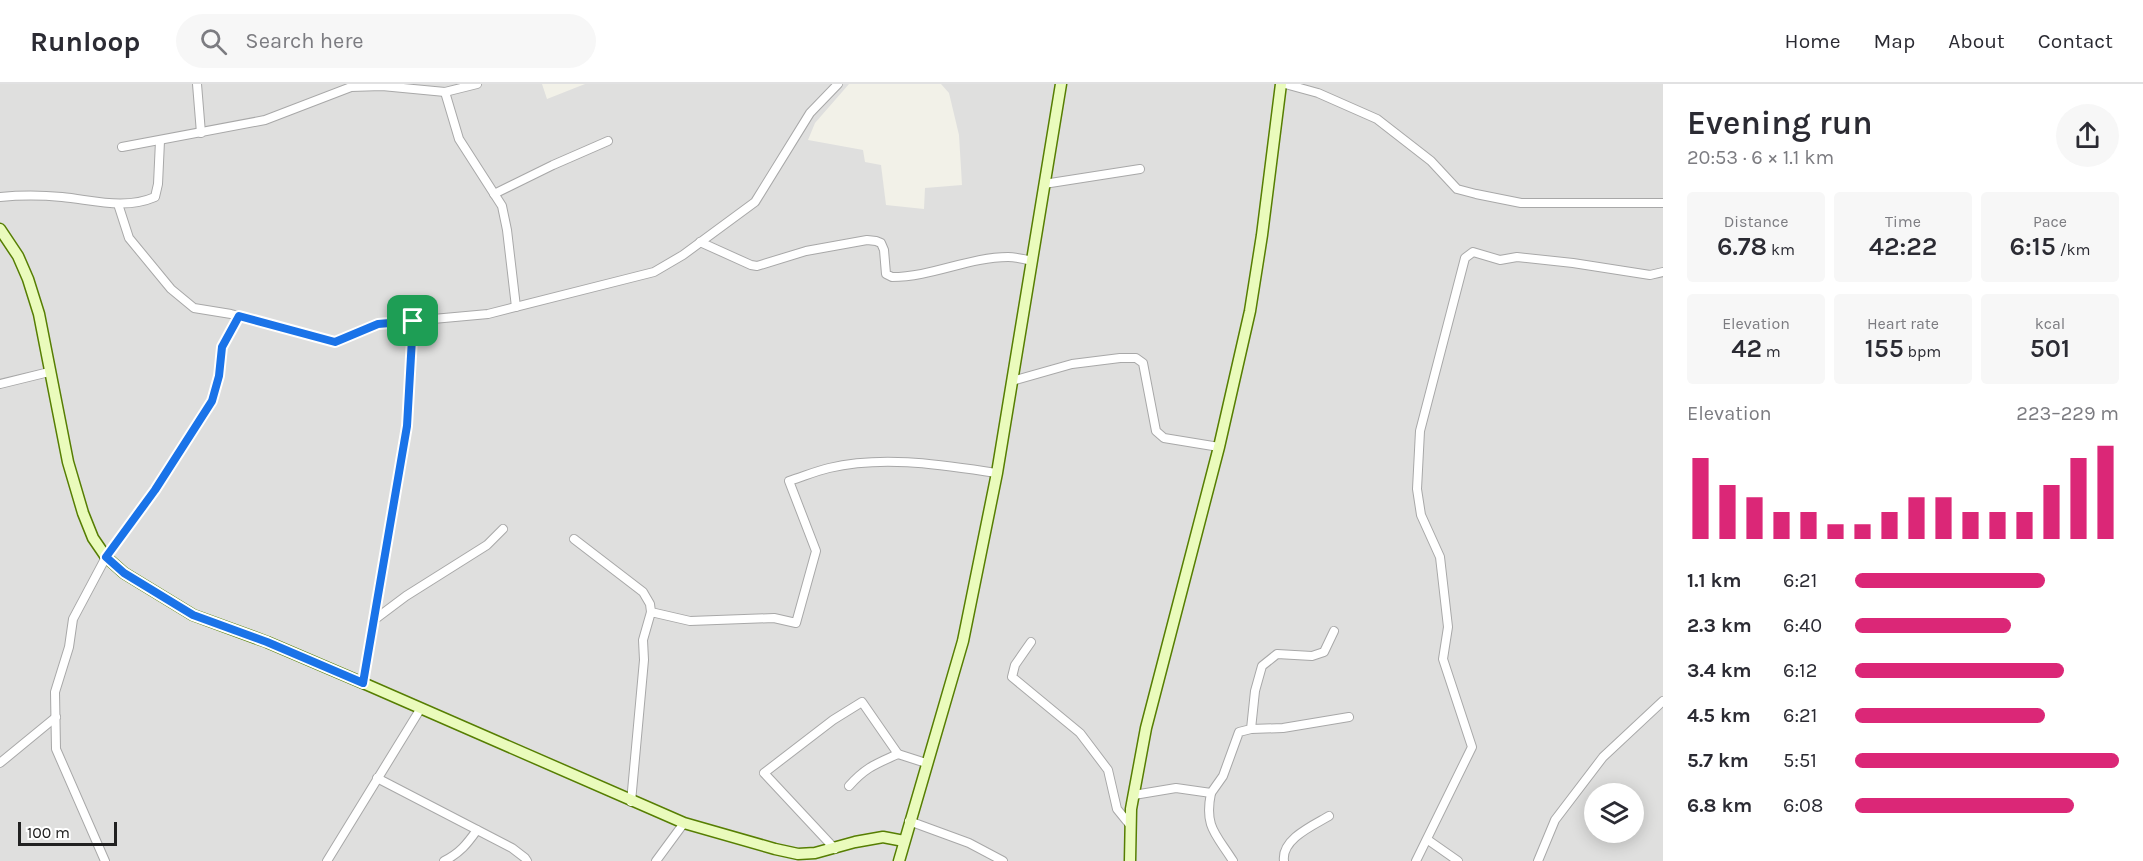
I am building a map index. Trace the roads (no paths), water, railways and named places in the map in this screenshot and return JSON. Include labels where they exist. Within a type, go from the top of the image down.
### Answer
[{"type":"street","points":[[197,84],[201,133]]},
{"type":"street","points":[[122,147],[265,120],[351,87],[382,86],[445,92],[477,84]]},
{"type":"street","points":[[118,204],[129,237],[171,289],[194,308],[239,316],[335,342],[378,324],[488,314],[654,272],[755,202],[810,114],[838,84]]},
{"type":"street","points":[[899,861],[963,641],[997,473],[1061,84]]},
{"type":"street","points":[[1130,861],[1130,825],[1146,729],[1219,447],[1250,311],[1283,84],[1318,93],[1377,119],[1431,161],[1457,189],[1521,203],[1663,203]]},
{"type":"street","points":[[445,92],[459,139],[502,206],[516,307]]},
{"type":"street","points":[[0,197],[24,195],[118,204],[142,203],[155,197],[158,184],[160,141]]},
{"type":"street","points":[[494,194],[608,141]]},
{"type":"street","points":[[1044,184],[1140,169]]},
{"type":"street","points":[[0,229],[18,256],[39,314],[68,462],[80,503],[93,538],[106,557],[124,573],[193,615],[267,642],[631,802],[684,823],[798,854],[815,853],[883,837],[904,841]]},
{"type":"street","points":[[700,242],[757,266],[806,251],[867,240],[876,241],[881,243],[884,250],[886,274],[892,278],[933,273],[1002,257],[1032,261]]},
{"type":"street","points":[[1416,861],[1472,747],[1443,659],[1448,627],[1440,557],[1421,515],[1417,489],[1420,431],[1465,258],[1473,252],[1500,260],[1512,257],[1528,258],[1650,275],[1663,272]]},
{"type":"street","points":[[105,861],[56,749],[55,692],[69,647],[73,619],[106,557],[155,490],[212,401],[219,376],[222,347],[239,316]]},
{"type":"street","points":[[363,683],[407,426],[413,321]]},
{"type":"street","points":[[1012,381],[1072,364],[1136,358],[1143,363],[1156,431],[1164,438],[1219,447]]},
{"type":"street","points":[[0,384],[49,372]]},
{"type":"street","points":[[651,612],[690,621],[774,618],[796,623],[816,551],[789,481],[830,468],[890,461],[954,466],[997,473]]},
{"type":"street","points":[[374,620],[406,596],[487,545],[503,529]]},
{"type":"street","points":[[574,539],[643,592],[650,604],[651,612],[643,640],[641,703],[631,802]]},
{"type":"street","points":[[1251,729],[1255,691],[1262,666],[1277,654],[1312,656],[1324,652],[1334,631]]},
{"type":"street","points":[[1031,642],[1015,665],[1012,677],[1080,734],[1108,770],[1117,809],[1130,825]]},
{"type":"street","points":[[1538,861],[1555,820],[1603,757],[1663,701]]},
{"type":"street","points":[[835,849],[765,773],[833,720],[862,702],[898,754],[926,763]]},
{"type":"street","points":[[327,861],[421,708]]},
{"type":"street","points":[[0,763],[56,717]]},
{"type":"street","points":[[1233,861],[1209,824],[1208,807],[1211,793],[1223,776],[1239,732],[1251,729],[1283,728],[1349,717]]},
{"type":"street","points":[[849,786],[862,771],[898,754]]},
{"type":"street","points":[[377,778],[512,848],[526,861]]},
{"type":"street","points":[[1134,795],[1176,788],[1211,793]]},
{"type":"street","points":[[1284,861],[1283,855],[1293,840],[1300,833],[1329,816]]},
{"type":"street","points":[[909,822],[969,843],[1003,861]]},
{"type":"street","points":[[656,861],[684,823]]},
{"type":"street","points":[[444,861],[465,847],[477,830]]},
{"type":"street","points":[[1428,840],[1458,861]]}]
